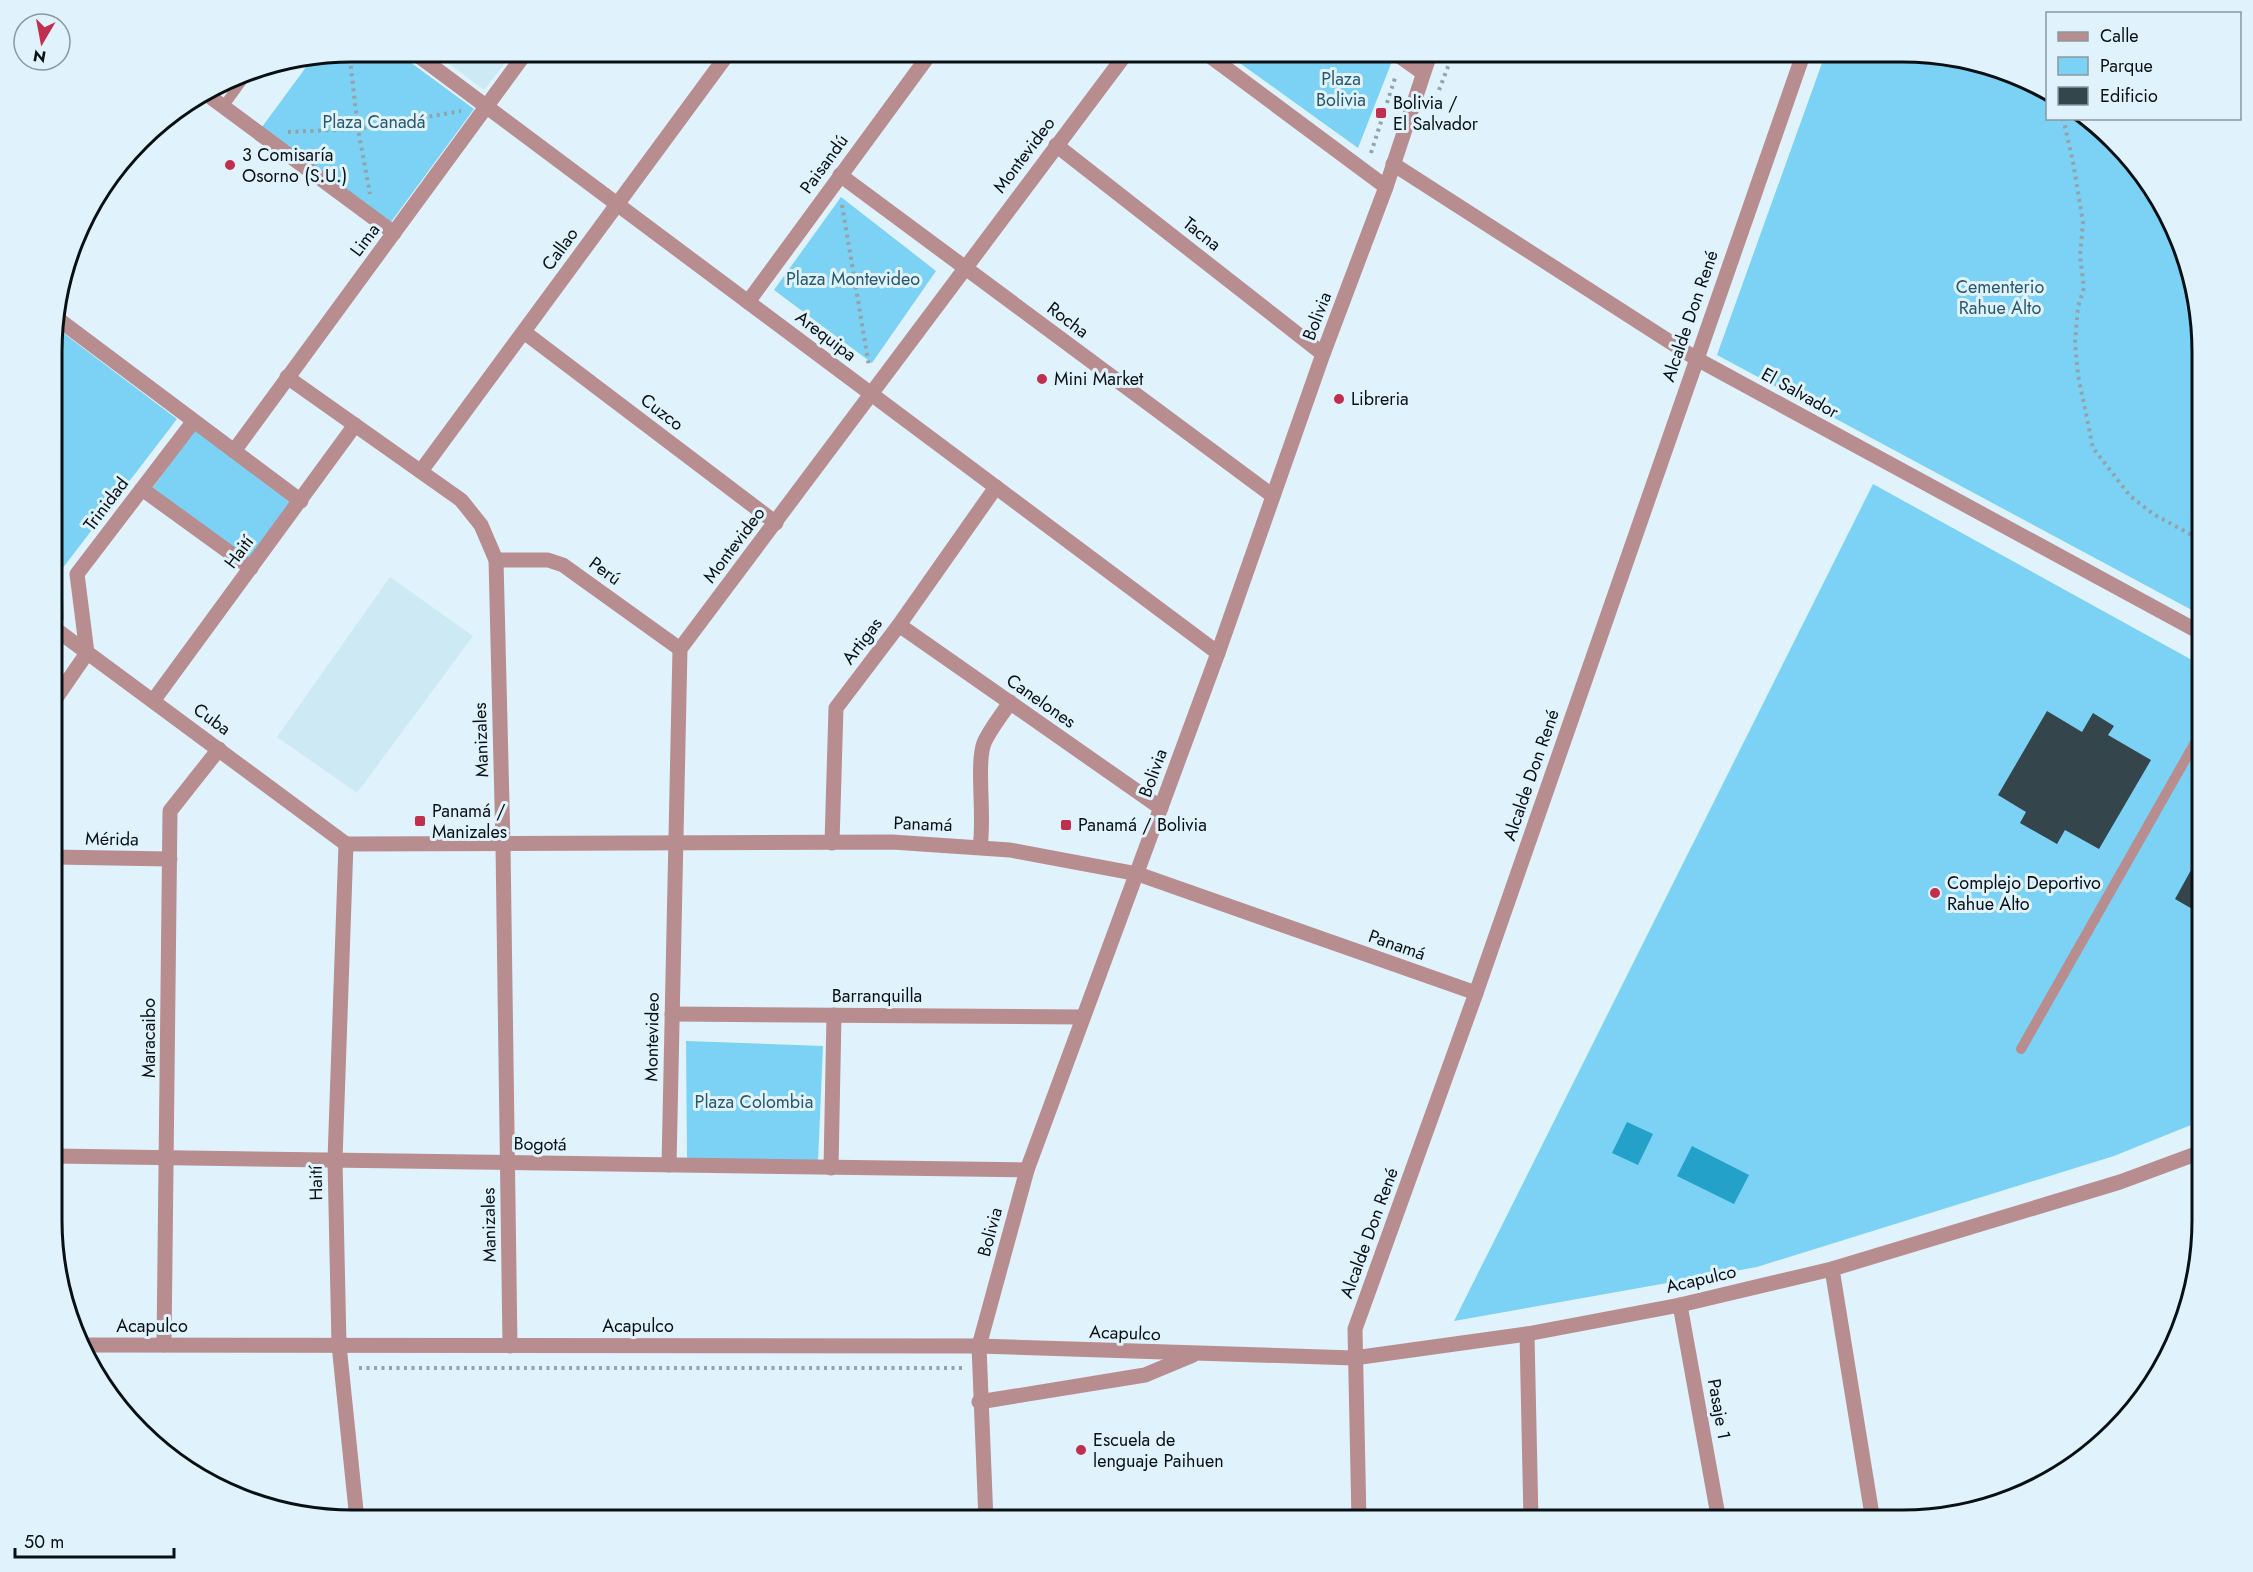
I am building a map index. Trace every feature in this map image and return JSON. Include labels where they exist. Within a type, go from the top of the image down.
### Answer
[{"type":"street","name":"Arequipa","points":[[427,62],[1218,653]]},
{"type":"street","name":"Lima","points":[[234,451],[519,62]]},
{"type":"street","name":"Callao","points":[[422,471],[722,62]]},
{"type":"street","name":"Paisandú","points":[[747,302],[924,62]]},
{"type":"street","name":"Montevideo","points":[[669,1165],[680,649],[1120,62]]},
{"type":"street","points":[[1218,62],[1386,187]]},
{"type":"street","points":[[1407,62],[1423,73]]},
{"type":"street","name":"Bolivia","points":[[985,1510],[979,1402],[979,1346],[1027,1170],[1218,653],[1323,354],[1386,187],[1427,62]]},
{"type":"street","name":"Alcalde Don René","points":[[1359,1510],[1355,1329],[1476,993],[1695,358],[1800,62]]},
{"type":"street","points":[[211,97],[394,233]]},
{"type":"street","name":"Tacna","points":[[1056,145],[1323,354]]},
{"type":"street","name":"El Salvador","points":[[1393,164],[1695,358],[2192,628]]},
{"type":"street","name":"Rocha","points":[[840,175],[1273,496]]},
{"type":"street","points":[[63,322],[193,422],[301,501]]},
{"type":"street","name":"Cuzco","points":[[524,332],[776,523]]},
{"type":"street","name":"Manizales","points":[[287,377],[449,489],[472,512],[490,542],[496,560],[503,845],[510,1346]]},
{"type":"street","name":"Trinidad","points":[[87,653],[77,574],[193,422]]},
{"type":"street","name":"Haití","points":[[153,701],[355,425]]},
{"type":"street","name":"Artigas","points":[[832,843],[836,708],[899,625],[996,487]]},
{"type":"street","points":[[142,489],[252,568]]},
{"type":"street","name":"Perú","points":[[496,560],[548,560],[563,565],[680,649]]},
{"type":"street","name":"Canelones","points":[[899,625],[1161,808]]},
{"type":"street","name":"Cuba","points":[[62,634],[346,844]]},
{"type":"street","points":[[62,689],[87,653]]},
{"type":"street","points":[[980,847],[983,828],[982,758],[984,743],[1010,702]]},
{"type":"street","name":"Maracaibo","points":[[164,1345],[168,1158],[170,811],[219,749]]},
{"type":"street","name":"Panamá","points":[[346,844],[892,842],[980,847],[1053,856],[1138,874],[1476,993]]},
{"type":"street","name":"Haití","points":[[346,844],[334,1160],[339,1346],[356,1510]]},
{"type":"street","name":"Mérida","points":[[62,857],[170,859]]},
{"type":"street","name":"Barranquilla","points":[[672,1014],[1082,1017]]},
{"type":"street","points":[[831,1168],[834,1015]]},
{"type":"street","name":"Acapulco","points":[[89,1345],[979,1346],[1194,1355],[1354,1358],[1527,1334],[1680,1305],[1832,1269],[2120,1182],[2192,1155]]},
{"type":"street","name":"Bogotá","points":[[62,1156],[1027,1170]]},
{"type":"street","points":[[1832,1269],[1871,1510]]},
{"type":"street","name":"Pasaje 1","points":[[1680,1305],[1717,1510]]},
{"type":"street","points":[[1527,1334],[1531,1510]]},
{"type":"street","name":"Acapulco","points":[[979,1402],[1145,1375],[1194,1355]]},
{"type":"lane","points":[[223,106],[239,84]]},
{"type":"lane","points":[[2021,1049],[2192,748]]},
{"type":"path","points":[[350,62],[358,129],[375,219]]},
{"type":"path","points":[[1365,171],[1395,62]]},
{"type":"path","points":[[258,133],[358,129],[486,106]]},
{"type":"path","points":[[2063,120],[2083,222],[2080,256],[2084,288],[2075,342],[2078,375],[2093,448],[2130,496],[2163,520],[2192,535]]},
{"type":"path","points":[[840,175],[841,197],[869,360],[871,394]]},
{"type":"path","points":[[341,1368],[979,1368]]},
{"type":"shaded area","points":[[447,62],[506,62],[484,90]]},
{"type":"shaded area","points":[[390,577],[473,636],[357,793],[277,737]]},
{"type":"shaded area","points":[[1627,1122],[1653,1134],[1638,1165],[1612,1153]]},
{"type":"shaded area","points":[[1692,1146],[1749,1175],[1734,1204],[1677,1176]]},
{"type":"green space","name":"Plaza Canadá","points":[[332,62],[410,62],[474,109],[391,222],[262,127],[308,65]]},
{"type":"green space","name":"Plaza Bolivia","points":[[1238,62],[1392,62],[1358,148]]},
{"type":"green space","name":"Cementerio Rahue Alto","points":[[1822,62],[1921,62],[1958,67],[1995,77],[2046,99],[2046,120],[2077,120],[2107,146],[2132,175],[2162,223],[2182,276],[2189,313],[2192,351],[2192,610],[1717,355]]},
{"type":"green space","name":"Plaza Montevideo","points":[[841,197],[936,271],[872,363],[774,290]]},
{"type":"green space","points":[[62,332],[177,419],[62,569]]},
{"type":"green space","points":[[195,430],[293,501],[250,559],[151,490]]},
{"type":"green space","name":"Complejo Deportivo Rahue Alto","points":[[1873,484],[2192,660],[2192,1125],[2114,1156],[1757,1267],[1454,1321]]},
{"type":"green space","points":[[62,569],[64,620],[62,618]]},
{"type":"green space","name":"Plaza Colombia","points":[[686,1041],[823,1046],[818,1162],[687,1158]]},
{"type":"building","points":[[2047,711],[2082,732],[2093,713],[2114,726],[2108,735],[2151,760],[2099,849],[2065,830],[2057,844],[2020,823],[2026,812],[1998,795]]},
{"type":"building","points":[[2192,868],[2192,909],[2175,899]]},
{"type":"place","name":"Bolivia / El Salvador","points":[[1381,113]]},
{"type":"place","name":"3 Comisaría Osorno (S.U.)","points":[[230,165]]},
{"type":"place","name":"Mini Market","points":[[1042,379]]},
{"type":"place","name":"Libreria","points":[[1339,399]]},
{"type":"place","name":"Panamá / Manizales","points":[[420,821]]},
{"type":"place","name":"Panamá / Bolivia","points":[[1066,825]]},
{"type":"place","name":"Complejo Deportivo Rahue Alto","points":[[1935,893]]},
{"type":"place","name":"Escuela de lenguaje Paihuen","points":[[1081,1450]]}]
